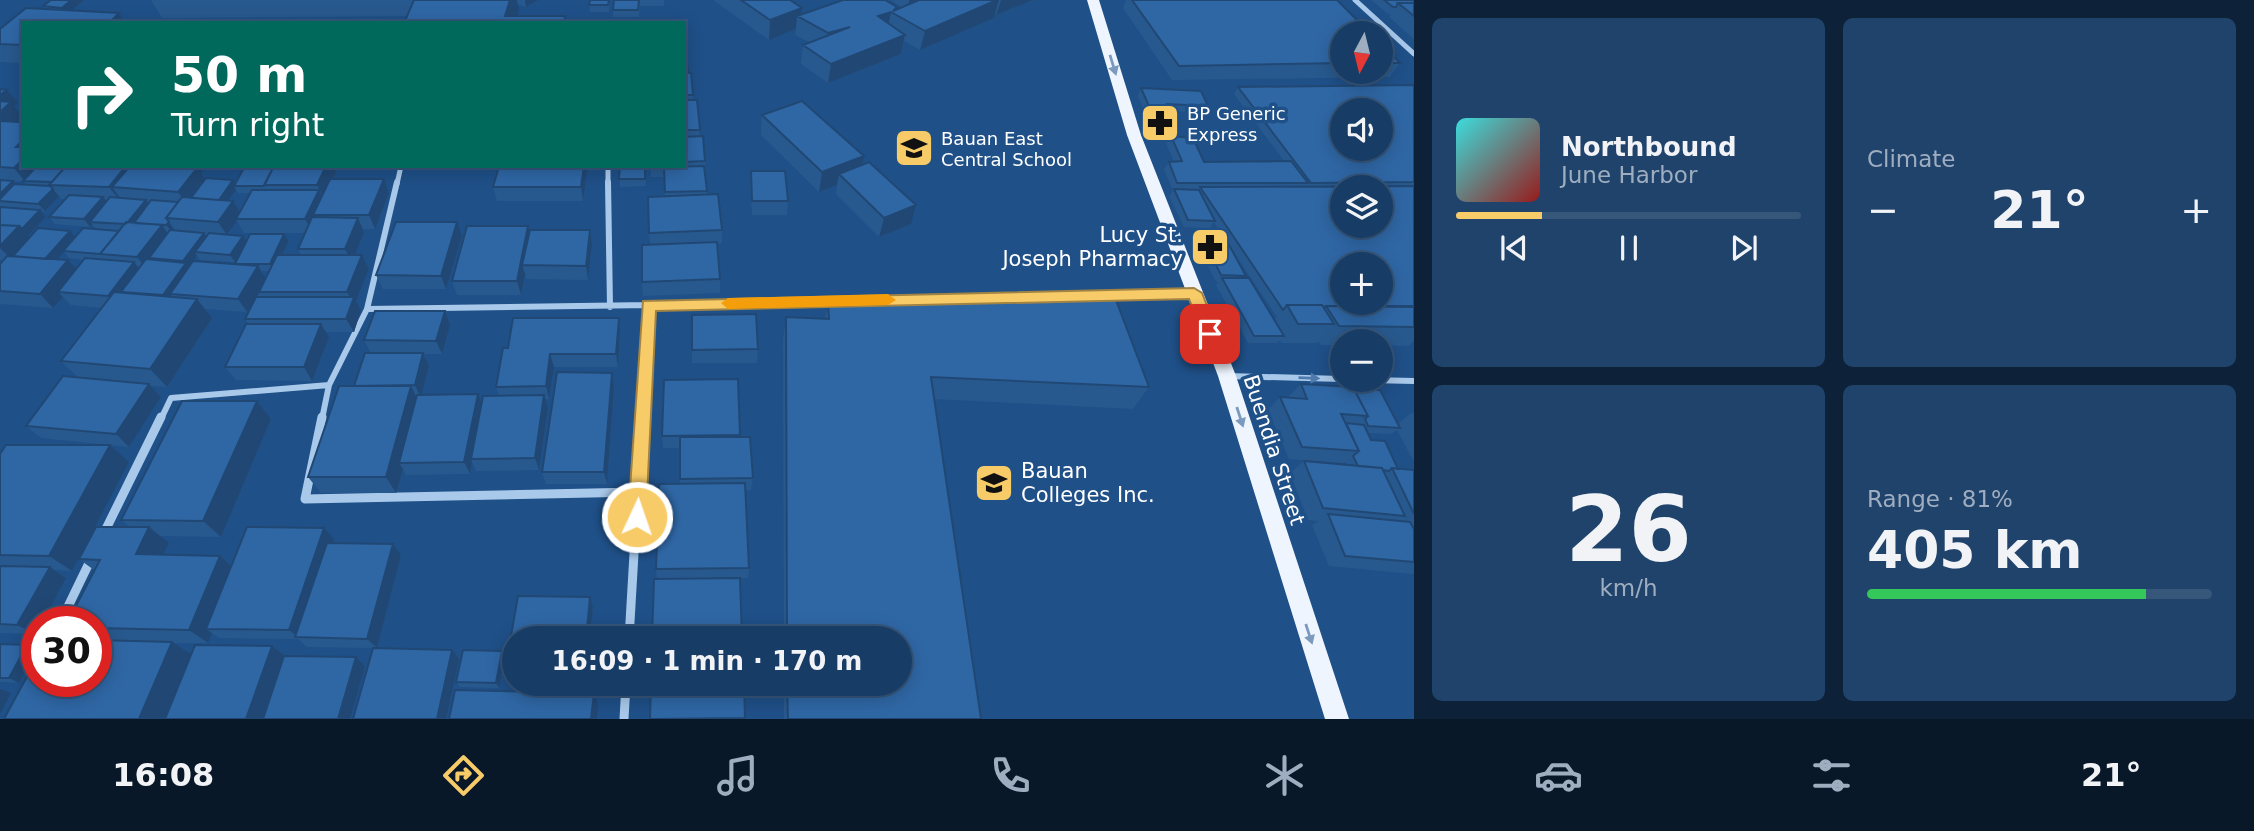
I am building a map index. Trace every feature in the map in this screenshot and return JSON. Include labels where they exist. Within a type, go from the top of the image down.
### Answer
[{"type":"main road","name":"Buendia Street","points":[[1093,0],[1134,135],[1227,376],[1337,719]]},
{"type":"street","points":[[1355,0],[1414,54]]},
{"type":"street","points":[[401,168],[367,309],[329,385],[304,499],[639,492]]},
{"type":"street","points":[[608,168],[610,307]]},
{"type":"street","points":[[367,309],[610,307],[1194,293]]},
{"type":"street","points":[[630,626],[649,305]]},
{"type":"street","points":[[1227,376],[1330,379]]},
{"type":"street","points":[[1393,381],[1414,381]]},
{"type":"street","points":[[68,606],[171,398],[329,385]]},
{"type":"street","points":[[624,719],[625,696]]},
{"type":"building","points":[[51,0],[71,0],[62,8],[43,6]]},
{"type":"building","points":[[414,0],[510,0],[505,16],[565,16],[564,21],[405,21]]},
{"type":"building","points":[[590,0],[609,0],[608,5],[589,5]]},
{"type":"building","points":[[614,0],[639,0],[638,10],[613,10]]},
{"type":"building","points":[[741,0],[790,0],[802,8],[770,20]]},
{"type":"building","points":[[843,0],[885,0],[897,7],[893,11],[919,0],[997,0],[925,31],[891,12],[878,16],[905,35],[831,64],[803,45],[850,27],[828,33],[797,16]]},
{"type":"building","points":[[1132,0],[1337,0],[1358,21],[1330,21],[1330,63],[1179,66]]},
{"type":"building","points":[[1384,0],[1414,0],[1414,3],[1398,3],[1393,7]]},
{"type":"building","points":[[1398,3],[1414,3],[1414,16]]},
{"type":"building","points":[[26,8],[119,13],[111,21],[21,21],[21,45],[0,44],[0,29]]},
{"type":"building","points":[[686,73],[691,73],[693,95],[686,95]]},
{"type":"building","points":[[1414,85],[1414,182],[1393,182],[1393,175],[1330,175],[1330,183],[1311,183],[1238,87]]},
{"type":"building","points":[[1141,88],[1201,91],[1208,106],[1167,104],[1176,123],[1156,122]]},
{"type":"building","points":[[686,100],[697,100],[700,130],[686,130]]},
{"type":"building","points":[[0,101],[11,102],[0,112]]},
{"type":"building","points":[[802,101],[864,156],[822,172],[762,115]]},
{"type":"building","points":[[0,121],[21,122],[21,142],[16,147],[21,147],[21,161],[14,168],[0,167]]},
{"type":"building","points":[[703,136],[705,161],[686,162],[686,137]]},
{"type":"building","points":[[1171,136],[1193,138],[1204,162],[1291,161],[1308,183],[1177,183],[1169,162],[1182,161]]},
{"type":"building","points":[[869,162],[916,205],[884,218],[839,174]]},
{"type":"building","points":[[704,166],[707,191],[665,192],[664,168]]},
{"type":"building","points":[[35,168],[64,168],[52,182],[23,181]]},
{"type":"building","points":[[64,168],[124,168],[109,187],[49,185]]},
{"type":"building","points":[[128,168],[197,168],[178,192],[112,187]]},
{"type":"building","points":[[244,168],[273,168],[264,186],[234,186]]},
{"type":"building","points":[[273,168],[325,168],[317,185],[264,185]]},
{"type":"building","points":[[498,168],[584,168],[581,187],[493,187]]},
{"type":"building","points":[[620,168],[645,168],[645,179],[619,179]]},
{"type":"building","points":[[751,171],[785,171],[788,201],[752,201]]},
{"type":"building","points":[[206,178],[233,180],[219,200],[191,198]]},
{"type":"building","points":[[330,179],[384,179],[369,215],[313,215]]},
{"type":"building","points":[[0,180],[13,181],[0,194]]},
{"type":"building","points":[[14,184],[50,186],[53,189],[38,204],[0,201]]},
{"type":"building","points":[[1330,186],[1330,238],[1393,238],[1393,186],[1414,186],[1414,307],[1393,307],[1393,252],[1330,252],[1330,306],[1287,305],[1283,310],[1200,187]]},
{"type":"building","points":[[1174,189],[1199,190],[1215,221],[1188,220]]},
{"type":"building","points":[[252,190],[319,190],[305,219],[236,219]]},
{"type":"building","points":[[718,194],[722,230],[649,233],[648,197]]},
{"type":"building","points":[[69,195],[103,197],[84,219],[49,217]]},
{"type":"building","points":[[110,197],[146,200],[125,224],[90,222]]},
{"type":"building","points":[[182,197],[233,201],[218,222],[166,218]]},
{"type":"building","points":[[151,200],[178,202],[166,218],[169,222],[166,225],[134,223]]},
{"type":"building","points":[[0,207],[40,210],[22,229],[19,226],[0,225]]},
{"type":"building","points":[[312,217],[358,218],[345,249],[298,249]]},
{"type":"building","points":[[126,222],[162,225],[137,257],[100,254]]},
{"type":"building","points":[[396,222],[457,222],[441,276],[376,275]]},
{"type":"building","points":[[0,225],[19,226],[0,246]]},
{"type":"building","points":[[467,226],[528,226],[517,281],[452,281]]},
{"type":"building","points":[[38,228],[70,231],[45,259],[13,256]]},
{"type":"building","points":[[83,228],[119,231],[100,254],[63,251]]},
{"type":"building","points":[[170,230],[204,233],[183,261],[149,258]]},
{"type":"building","points":[[530,230],[590,230],[586,266],[522,265]]},
{"type":"building","points":[[1199,231],[1222,232],[1246,276],[1221,275]]},
{"type":"building","points":[[209,233],[243,236],[230,255],[195,252]]},
{"type":"building","points":[[250,234],[284,234],[270,264],[235,264]]},
{"type":"building","points":[[717,242],[720,279],[642,282],[642,245]]},
{"type":"building","points":[[277,255],[362,255],[347,292],[259,292]]},
{"type":"building","points":[[7,256],[68,260],[40,294],[0,291],[0,264]]},
{"type":"building","points":[[85,258],[134,262],[108,296],[58,292]]},
{"type":"building","points":[[146,259],[186,263],[163,295],[121,292]]},
{"type":"building","points":[[193,261],[258,266],[238,299],[170,294]]},
{"type":"building","points":[[1222,278],[1249,278],[1284,336],[1254,336]]},
{"type":"building","points":[[114,292],[197,299],[150,369],[61,361]]},
{"type":"building","points":[[1114,295],[1149,387],[931,377],[981,719],[788,719],[787,696],[912,696],[912,626],[787,626],[786,317],[829,319],[828,303]]},
{"type":"building","points":[[256,297],[354,297],[346,319],[245,319]]},
{"type":"building","points":[[1287,305],[1322,305],[1334,324],[1298,324]]},
{"type":"building","points":[[1393,306],[1414,306],[1414,327],[1339,326],[1332,315],[1393,315]]},
{"type":"building","points":[[375,311],[445,311],[436,341],[364,340]]},
{"type":"building","points":[[756,314],[758,349],[692,350],[692,315]]},
{"type":"building","points":[[513,318],[619,318],[616,354],[550,354],[546,386],[496,387],[503,348],[508,348]]},
{"type":"building","points":[[246,324],[321,324],[304,367],[225,367]]},
{"type":"building","points":[[365,353],[423,353],[415,385],[354,386]]},
{"type":"building","points":[[557,372],[612,373],[604,472],[542,472]]},
{"type":"building","points":[[63,376],[149,384],[116,434],[26,426]]},
{"type":"building","points":[[738,379],[740,435],[662,436],[664,380]]},
{"type":"building","points":[[1301,384],[1330,386],[1330,392],[1356,392],[1368,416],[1341,414],[1359,451],[1302,447],[1280,397],[1307,399]]},
{"type":"building","points":[[339,386],[411,386],[386,477],[308,477]]},
{"type":"building","points":[[1356,392],[1381,392],[1400,428],[1368,426],[1365,419],[1368,416]]},
{"type":"building","points":[[478,394],[464,462],[399,463],[417,395]]},
{"type":"building","points":[[544,395],[535,458],[471,459],[483,396]]},
{"type":"building","points":[[182,401],[257,401],[203,521],[121,520]]},
{"type":"building","points":[[1346,423],[1364,425],[1371,440],[1385,441],[1398,469],[1392,468],[1389,471],[1358,466],[1353,456],[1359,451]]},
{"type":"building","points":[[680,437],[750,437],[753,478],[680,479]]},
{"type":"building","points":[[6,445],[110,445],[49,556],[0,555],[0,454]]},
{"type":"building","points":[[1304,461],[1382,468],[1405,516],[1323,508]]},
{"type":"building","points":[[1392,468],[1414,470],[1414,514]]},
{"type":"building","points":[[745,483],[749,568],[656,569],[659,484]]},
{"type":"building","points":[[1328,514],[1410,522],[1414,529],[1414,562],[1345,556]]},
{"type":"building","points":[[96,527],[149,527],[136,554],[220,556],[189,630],[112,628],[112,606],[76,606],[100,560],[79,559]]},
{"type":"building","points":[[247,527],[324,528],[289,630],[206,629]]},
{"type":"building","points":[[327,543],[393,544],[367,639],[295,637]]},
{"type":"building","points":[[0,566],[50,567],[28,606],[21,606],[21,618],[17,625],[0,624]]},
{"type":"building","points":[[740,578],[742,626],[652,626],[654,579]]},
{"type":"building","points":[[518,596],[590,597],[587,626],[513,626]]},
{"type":"building","points":[[112,640],[172,642],[139,719],[4,719],[21,688],[21,697],[112,697]]},
{"type":"building","points":[[0,644],[21,645],[21,656],[9,678],[0,678]]},
{"type":"building","points":[[195,645],[272,646],[246,719],[165,719]]},
{"type":"building","points":[[373,648],[452,650],[437,719],[353,719]]},
{"type":"building","points":[[463,650],[502,651],[496,683],[456,682]]},
{"type":"building","points":[[284,656],[356,657],[338,719],[263,719]]},
{"type":"building","points":[[455,690],[502,691],[502,696],[594,696],[591,719],[449,719]]},
{"type":"building","points":[[651,696],[744,696],[745,718],[650,719]]},
{"type":"slow traffic","points":[[728,303],[888,300]]},
{"type":"place","name":"BP Generic Express","points":[[1160,123]]},
{"type":"place","name":"Bauan East Central School","points":[[914,148]]},
{"type":"place","name":"Lucy St. Joseph Pharmacy","points":[[1210,247]]},
{"type":"place","name":"Bauan Colleges Inc.","points":[[994,483]]},
{"type":"route","points":[[637,517],[649,305],[1194,293],[1210,334]]}]
